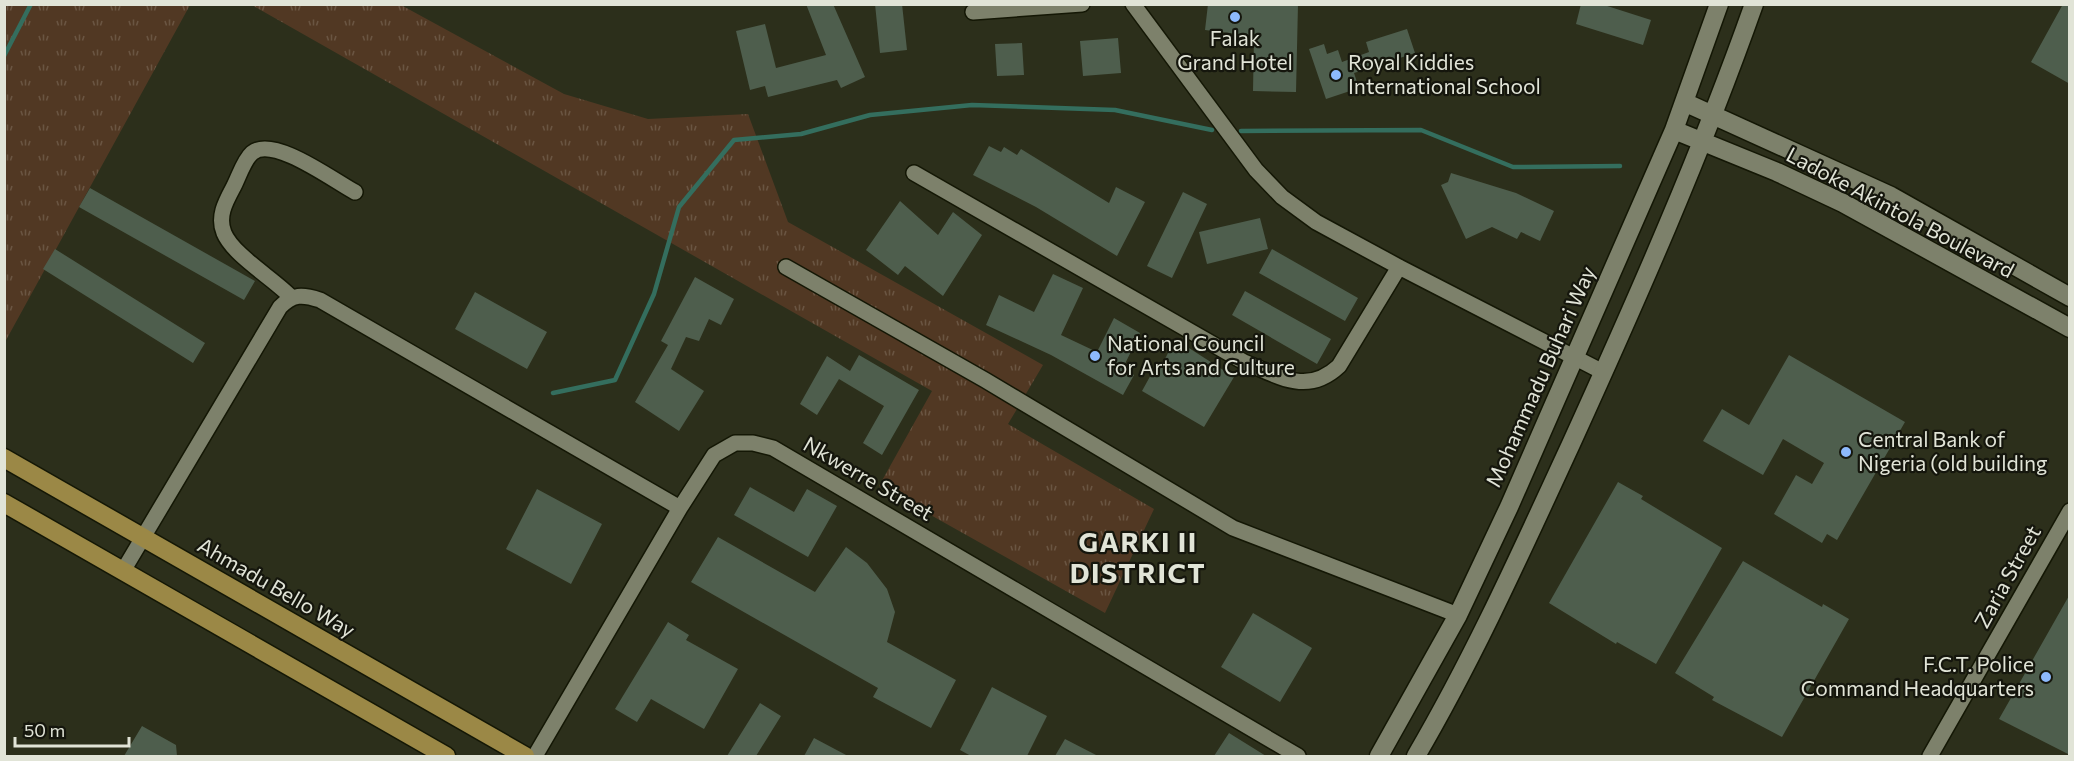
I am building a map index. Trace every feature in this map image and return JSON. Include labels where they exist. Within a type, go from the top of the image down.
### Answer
[{"type":"main road","name":"Mohammadu Buhari Way","points":[[1379,756],[1458,615],[1575,358],[1674,130],[1719,4]]},
{"type":"main road","points":[[1416,756],[1454,691],[1502,596],[1604,372],[1704,143],[1754,4]]},
{"type":"main road","name":"Ladoke Akintola Boulevard","points":[[1684,102],[1892,196],[2070,297]]},
{"type":"main road","name":"Ladoke Akintola Boulevard","points":[[1674,130],[1777,172],[1843,203],[2070,328]]},
{"type":"main road","name":"Ahmadu Bello Way","points":[[4,458],[525,756]]},
{"type":"main road","points":[[4,503],[446,756]]},
{"type":"street","points":[[973,12],[1082,4]]},
{"type":"street","points":[[1133,4],[1256,170],[1282,197],[1316,222],[1604,372]]},
{"type":"street","points":[[291,297],[236,249],[224,234],[221,217],[251,154],[261,149],[281,150],[355,192]]},
{"type":"street","points":[[914,173],[1244,362],[1296,382],[1327,377],[1339,366],[1399,267]]},
{"type":"street","points":[[786,267],[947,358],[1233,528],[1458,615]]},
{"type":"street","points":[[123,571],[280,307],[291,297],[305,295],[320,300],[680,508]]},
{"type":"street","name":"Nkwerre Street","points":[[535,756],[680,508],[714,455],[735,443],[753,443],[772,447],[1298,756]]},
{"type":"street","name":"Zaria Street","points":[[1930,756],[2070,511]]},
{"type":"green space","points":[[5,5],[190,5],[5,342]]},
{"type":"green space","points":[[252,5],[401,5],[564,94],[648,119],[748,114],[788,222],[1043,365],[1008,424],[1154,509],[1105,613],[879,486],[932,391]]},
{"type":"building","points":[[806,4],[833,4],[865,77],[841,88],[837,80],[768,97],[765,86],[750,90],[736,31],[765,24],[776,68],[826,55]]},
{"type":"building","points":[[875,4],[902,4],[907,50],[880,53]]},
{"type":"building","points":[[1208,4],[1298,4],[1296,92],[1253,91],[1254,36],[1205,30]]},
{"type":"building","points":[[1581,4],[1601,4],[1651,20],[1643,45],[1576,24]]},
{"type":"building","points":[[2063,4],[2070,4],[2070,84],[2031,62]]},
{"type":"building","points":[[1407,29],[1415,53],[1354,73],[1359,88],[1326,99],[1309,49],[1324,44],[1327,54],[1338,50],[1342,62],[1369,52],[1366,42]]},
{"type":"building","points":[[1118,38],[1121,73],[1083,76],[1080,41]]},
{"type":"building","points":[[1022,43],[1024,75],[997,76],[995,44]]},
{"type":"building","points":[[989,146],[1001,152],[1004,147],[1017,155],[1021,149],[1109,203],[1116,187],[1145,202],[1117,256],[1036,207],[973,175]]},
{"type":"building","points":[[1451,173],[1516,193],[1554,211],[1540,241],[1521,232],[1517,239],[1492,227],[1466,239],[1441,185],[1448,182]]},
{"type":"building","points":[[90,188],[255,281],[244,300],[79,207]]},
{"type":"building","points":[[1183,192],[1207,204],[1172,278],[1147,266]]},
{"type":"building","points":[[900,201],[938,235],[953,212],[982,235],[943,296],[905,266],[898,275],[866,250]]},
{"type":"building","points":[[1260,218],[1268,249],[1207,264],[1199,232]]},
{"type":"building","points":[[55,249],[205,343],[193,363],[43,269]]},
{"type":"building","points":[[1272,249],[1358,298],[1345,321],[1259,273]]},
{"type":"building","points":[[1053,274],[1083,288],[1061,335],[1097,352],[1114,318],[1140,333],[1123,368],[1134,375],[1123,395],[1051,355],[986,325],[999,295],[1034,312]]},
{"type":"building","points":[[695,277],[734,299],[721,325],[709,319],[699,341],[686,337],[671,369],[704,391],[679,431],[635,402],[668,345],[661,341]]},
{"type":"building","points":[[1245,291],[1331,339],[1317,364],[1232,315]]},
{"type":"building","points":[[475,292],[547,332],[527,369],[455,329]]},
{"type":"building","points":[[1175,339],[1234,377],[1204,427],[1142,391],[1158,362],[1162,365]]},
{"type":"building","points":[[859,355],[919,390],[882,455],[863,443],[884,406],[839,379],[817,415],[800,404],[827,356],[850,371]]},
{"type":"building","name":"Central Bank of Nigeria (old building","points":[[1789,355],[1905,422],[1837,540],[1827,534],[1822,543],[1774,514],[1796,475],[1812,484],[1824,463],[1783,439],[1763,475],[1703,441],[1722,409],[1749,425]]},
{"type":"building","points":[[1618,482],[1643,496],[1641,499],[1722,548],[1656,664],[1617,642],[1616,644],[1549,603]]},
{"type":"building","points":[[750,487],[794,512],[807,489],[837,506],[808,557],[734,515]]},
{"type":"building","points":[[537,489],[602,524],[571,584],[506,549]]},
{"type":"building","points":[[718,537],[815,592],[846,547],[867,563],[887,589],[895,612],[887,642],[956,680],[931,728],[873,697],[878,688],[691,582]]},
{"type":"building","points":[[1743,561],[1822,607],[1823,604],[1849,619],[1782,737],[1712,700],[1714,697],[1675,673]]},
{"type":"building","name":"F.C.T. Police Command Headquarters","points":[[2070,594],[2070,755],[1999,719]]},
{"type":"building","points":[[1253,613],[1312,648],[1280,702],[1221,667]]},
{"type":"building","points":[[668,622],[689,635],[686,640],[738,669],[704,729],[651,699],[637,722],[615,709]]},
{"type":"building","points":[[992,687],[1047,716],[1027,756],[971,756],[960,750]]},
{"type":"building","points":[[760,703],[781,716],[756,756],[727,756]]},
{"type":"building","points":[[142,726],[176,745],[177,756],[124,756]]},
{"type":"building","points":[[1229,733],[1266,756],[1214,756]]},
{"type":"building","points":[[814,738],[848,756],[804,756]]},
{"type":"building","points":[[1065,739],[1098,756],[1055,756]]},
{"type":"waterway","points":[[4,56],[31,4]]},
{"type":"waterway","points":[[553,393],[615,380],[654,294],[679,207],[734,140],[801,134],[870,115],[972,105],[1115,110],[1212,130]]},
{"type":"waterway","points":[[1241,131],[1421,130],[1513,167],[1620,166]]},
{"type":"place","name":"Falak Grand Hotel","points":[[1235,17]]},
{"type":"place","name":"Royal Kiddies International School","points":[[1336,75]]},
{"type":"place","name":"National Council for Arts and Culture","points":[[1095,356]]},
{"type":"place","name":"Central Bank of Nigeria (old building","points":[[1846,452]]},
{"type":"place","name":"F.C.T. Police Command Headquarters","points":[[2046,677]]},
{"type":"district","name":"GARKI II DISTRICT","points":[[1138,558]]}]
